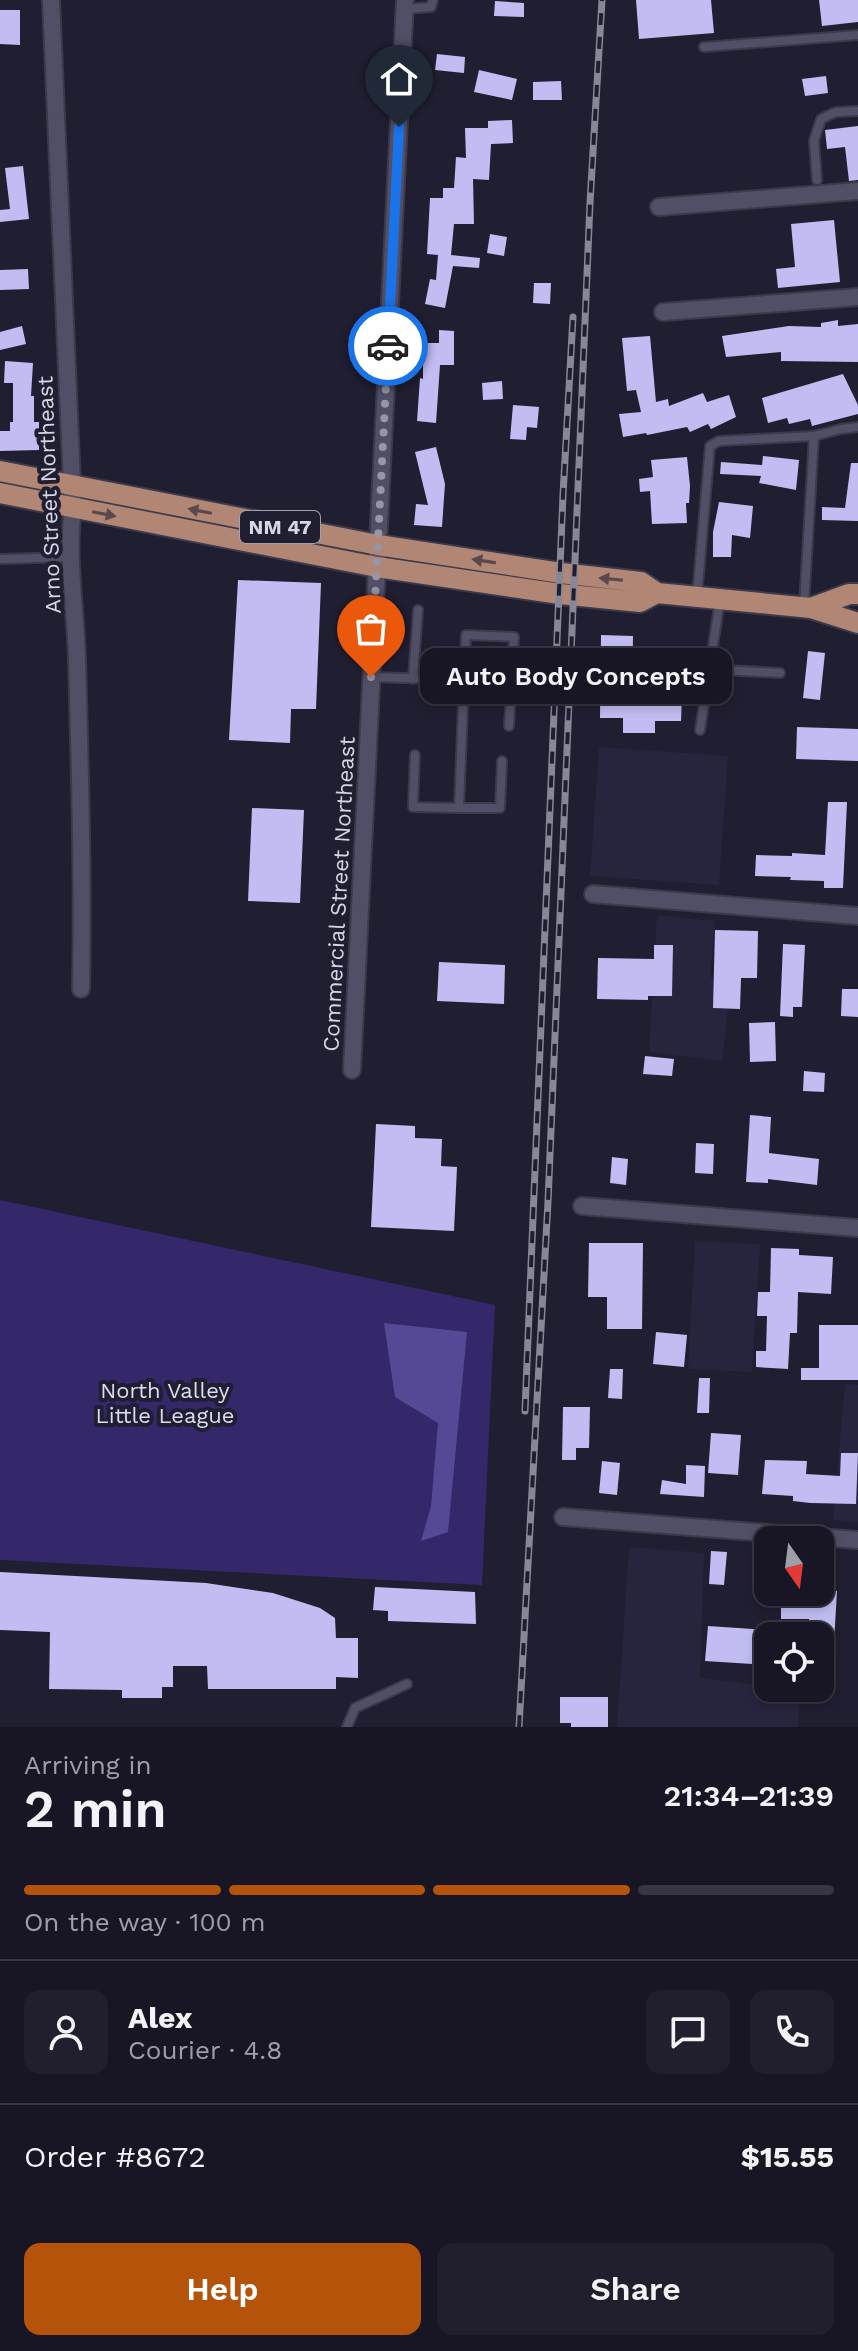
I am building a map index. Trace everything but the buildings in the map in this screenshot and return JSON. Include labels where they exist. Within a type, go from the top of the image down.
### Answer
[{"type":"main road","name":"NM 47","points":[[0,471],[378,545],[641,582],[657,593],[807,608],[858,623]]},
{"type":"main road","name":"NM 47","points":[[0,493],[377,567],[560,594],[640,602],[657,593]]},
{"type":"main road","name":"NM 47","points":[[807,608],[858,594]]},
{"type":"street","name":"Arno Street Northeast","points":[[51,0],[73,508],[70,532],[76,620],[83,883],[81,989]]},
{"type":"street","name":"Commercial Street Northeast","points":[[352,1070],[405,4]]},
{"type":"street","points":[[659,207],[858,191]]},
{"type":"street","points":[[663,312],[858,297]]},
{"type":"street","points":[[593,894],[858,916]]},
{"type":"street","points":[[582,1206],[858,1228]]},
{"type":"street","points":[[563,1517],[858,1540]]},
{"type":"lane","points":[[405,4],[431,7],[433,0]]},
{"type":"lane","points":[[704,47],[858,35]]},
{"type":"lane","points":[[817,180],[814,141],[821,119],[836,112],[858,111]]},
{"type":"lane","points":[[697,597],[710,446],[719,441],[814,436],[858,427]]},
{"type":"lane","points":[[807,608],[814,436]]},
{"type":"lane","points":[[0,559],[72,557]]},
{"type":"lane","points":[[700,730],[720,600]]},
{"type":"lane","points":[[413,679],[418,610]]},
{"type":"lane","points":[[459,808],[466,635],[514,637],[509,726]]},
{"type":"lane","points":[[651,666],[780,673]]},
{"type":"lane","points":[[371,677],[464,680]]},
{"type":"lane","points":[[415,755],[413,807],[500,808],[502,761]]},
{"type":"lane","points":[[347,1727],[355,1708],[407,1684]]},
{"type":"shaded area","points":[[599,747],[728,756],[719,885],[590,876]]},
{"type":"shaded area","points":[[657,915],[715,921],[710,977],[731,980],[722,1061],[649,1052]]},
{"type":"shaded area","points":[[695,1241],[760,1244],[752,1372],[688,1369]]},
{"type":"shaded area","points":[[384,1323],[467,1332],[448,1532],[421,1541],[431,1506],[438,1423],[395,1397]]},
{"type":"shaded area","points":[[845,1384],[858,1385],[858,1522],[833,1520]]},
{"type":"shaded area","points":[[629,1547],[704,1553],[700,1678],[754,1684],[754,1702],[799,1702],[798,1727],[617,1727]]},
{"type":"green space","name":"North Valley Little League","points":[[0,1200],[495,1305],[482,1585],[0,1560]]},
{"type":"railway","points":[[519,1727],[548,1202],[590,203],[602,0]]},
{"type":"railway","points":[[525,1411],[573,317]]},
{"type":"way so far","points":[[371,677],[388,346]]},
{"type":"place","name":"Auto Body Concepts","points":[[371,677]]},
{"type":"route","points":[[388,346],[399,127]]}]
